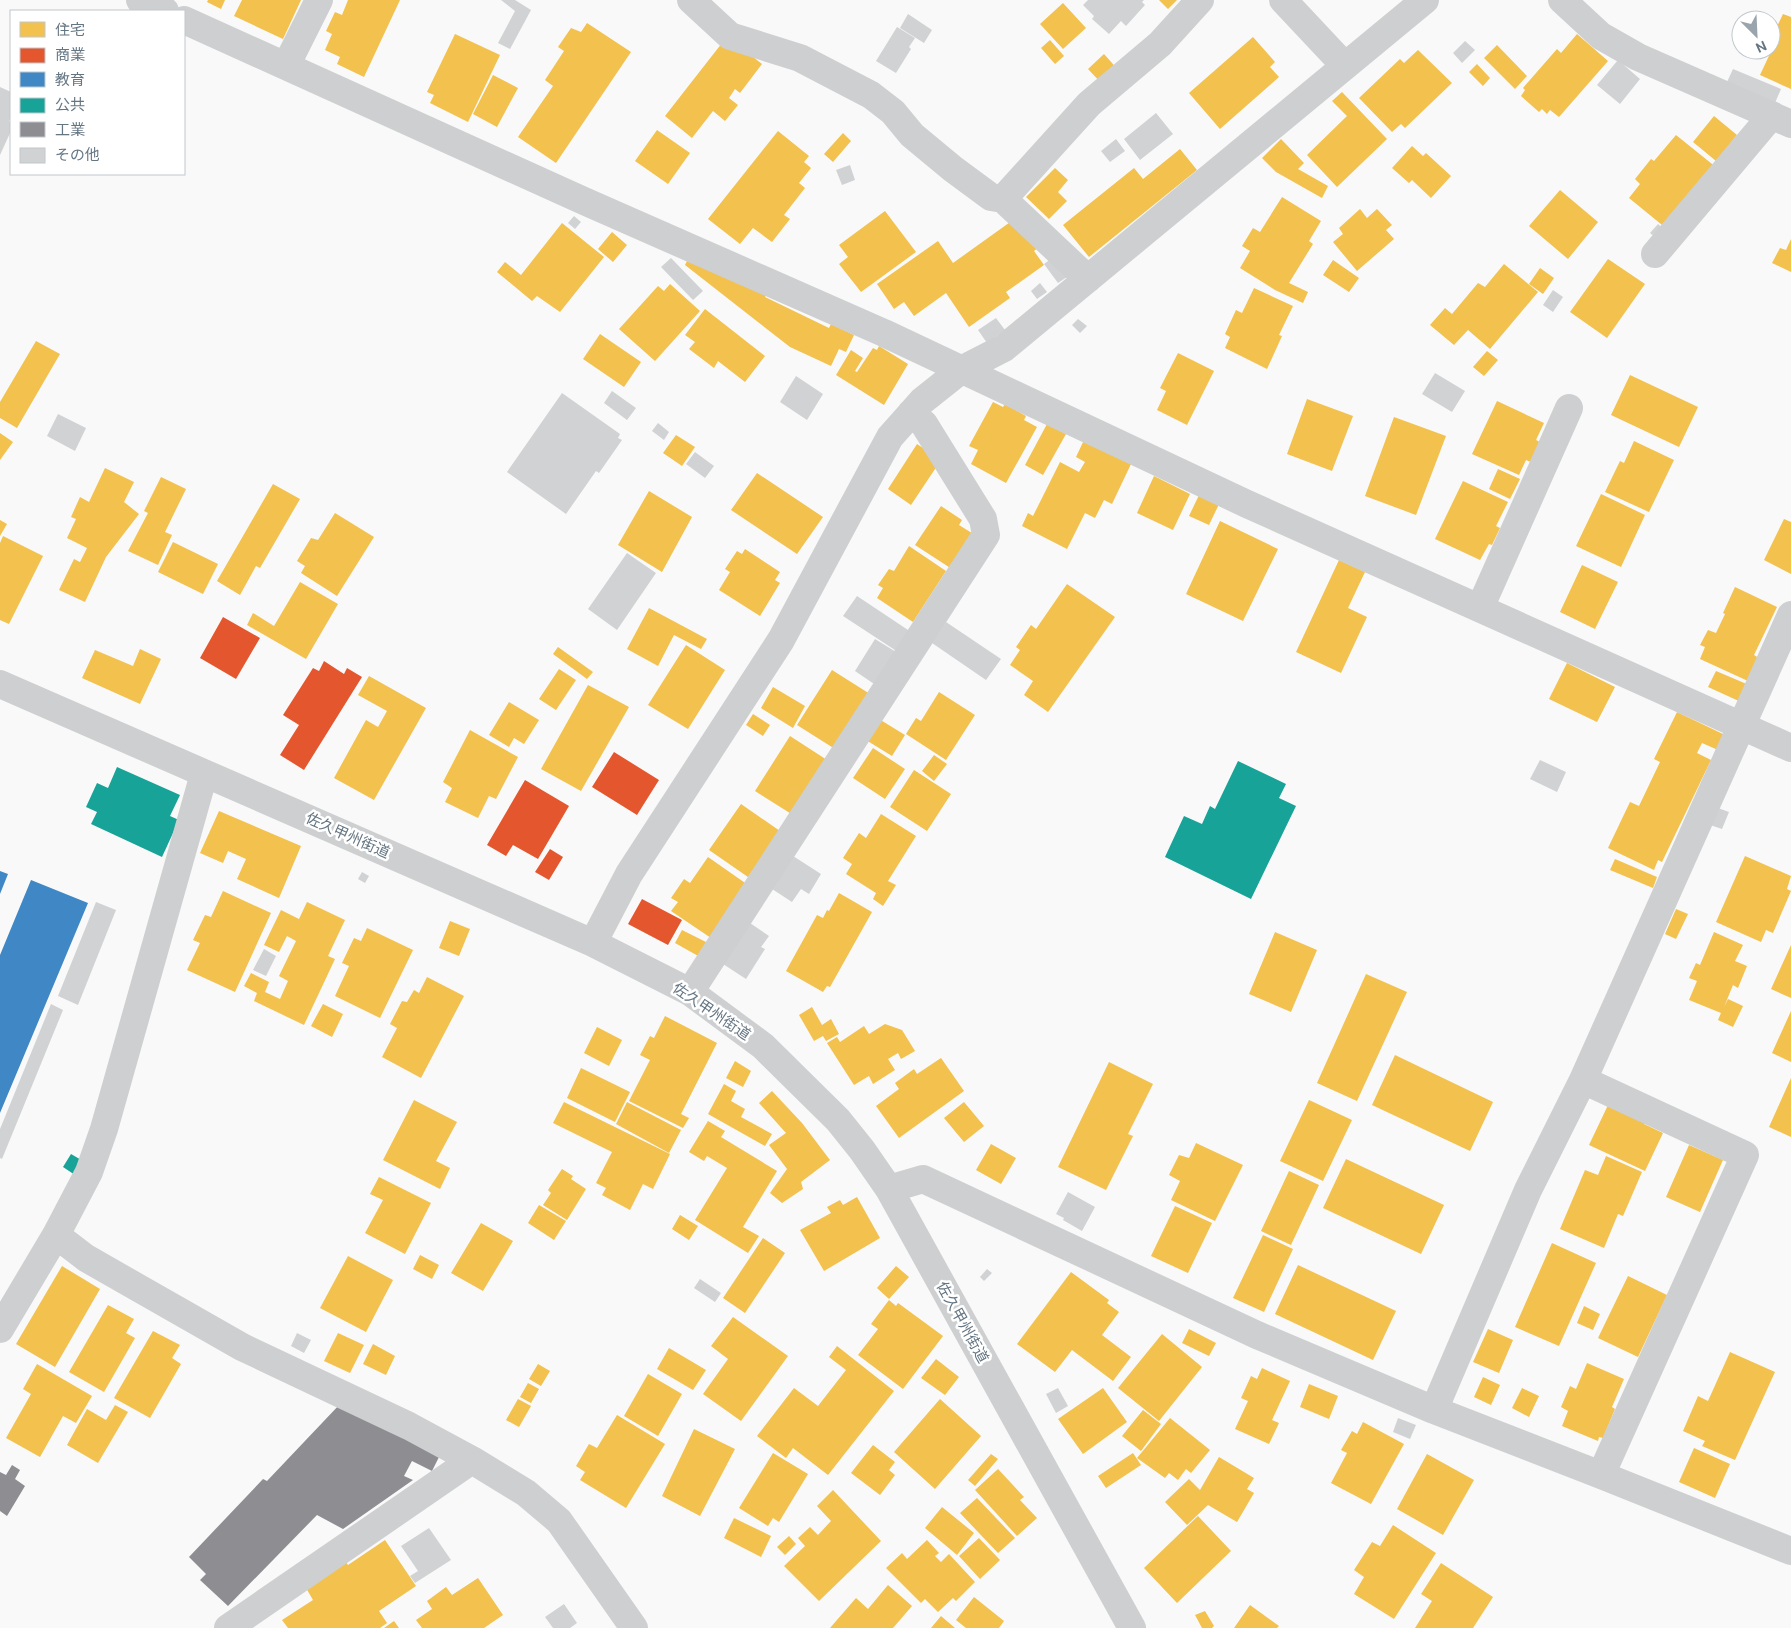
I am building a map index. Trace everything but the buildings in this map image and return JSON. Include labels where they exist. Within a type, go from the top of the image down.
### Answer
[{"type":"street","points":[[140,0],[163,10]]},
{"type":"street","points":[[286,66],[319,0]]},
{"type":"street","points":[[691,0],[730,36],[800,58],[871,94],[893,112],[912,135],[953,169],[991,197],[1003,199],[1088,279]]},
{"type":"street","points":[[1003,199],[1089,104],[1160,44],[1200,0]]},
{"type":"street","points":[[1283,0],[1345,66]]},
{"type":"street","points":[[594,943],[629,874],[781,640],[890,437],[911,413],[922,401],[961,370],[1004,348],[1425,0]]},
{"type":"street","points":[[1562,0],[1601,36],[1631,53],[1781,119],[1655,254]]},
{"type":"street","points":[[185,20],[584,201],[884,333],[1246,504],[1791,748]]},
{"type":"street","points":[[1480,608],[1569,408]]},
{"type":"street","points":[[690,992],[986,535],[983,519],[924,424],[911,413]]},
{"type":"street","points":[[1434,1410],[1528,1190],[1583,1080],[1791,615]]},
{"type":"street","name":"佐久甲州街道","points":[[0,684],[594,943],[690,992],[763,1046],[838,1120],[889,1189],[1132,1628]]},
{"type":"street","points":[[0,1329],[56,1236],[89,1172],[104,1129],[204,774]]},
{"type":"street","points":[[1583,1080],[1745,1155],[1602,1474]]},
{"type":"street","points":[[889,1189],[923,1179],[1257,1335],[1434,1410],[1602,1474],[1791,1551]]},
{"type":"street","points":[[56,1236],[86,1258],[242,1348],[409,1426],[526,1492],[559,1521],[634,1628]]},
{"type":"street","points":[[228,1628],[472,1460]]}]
